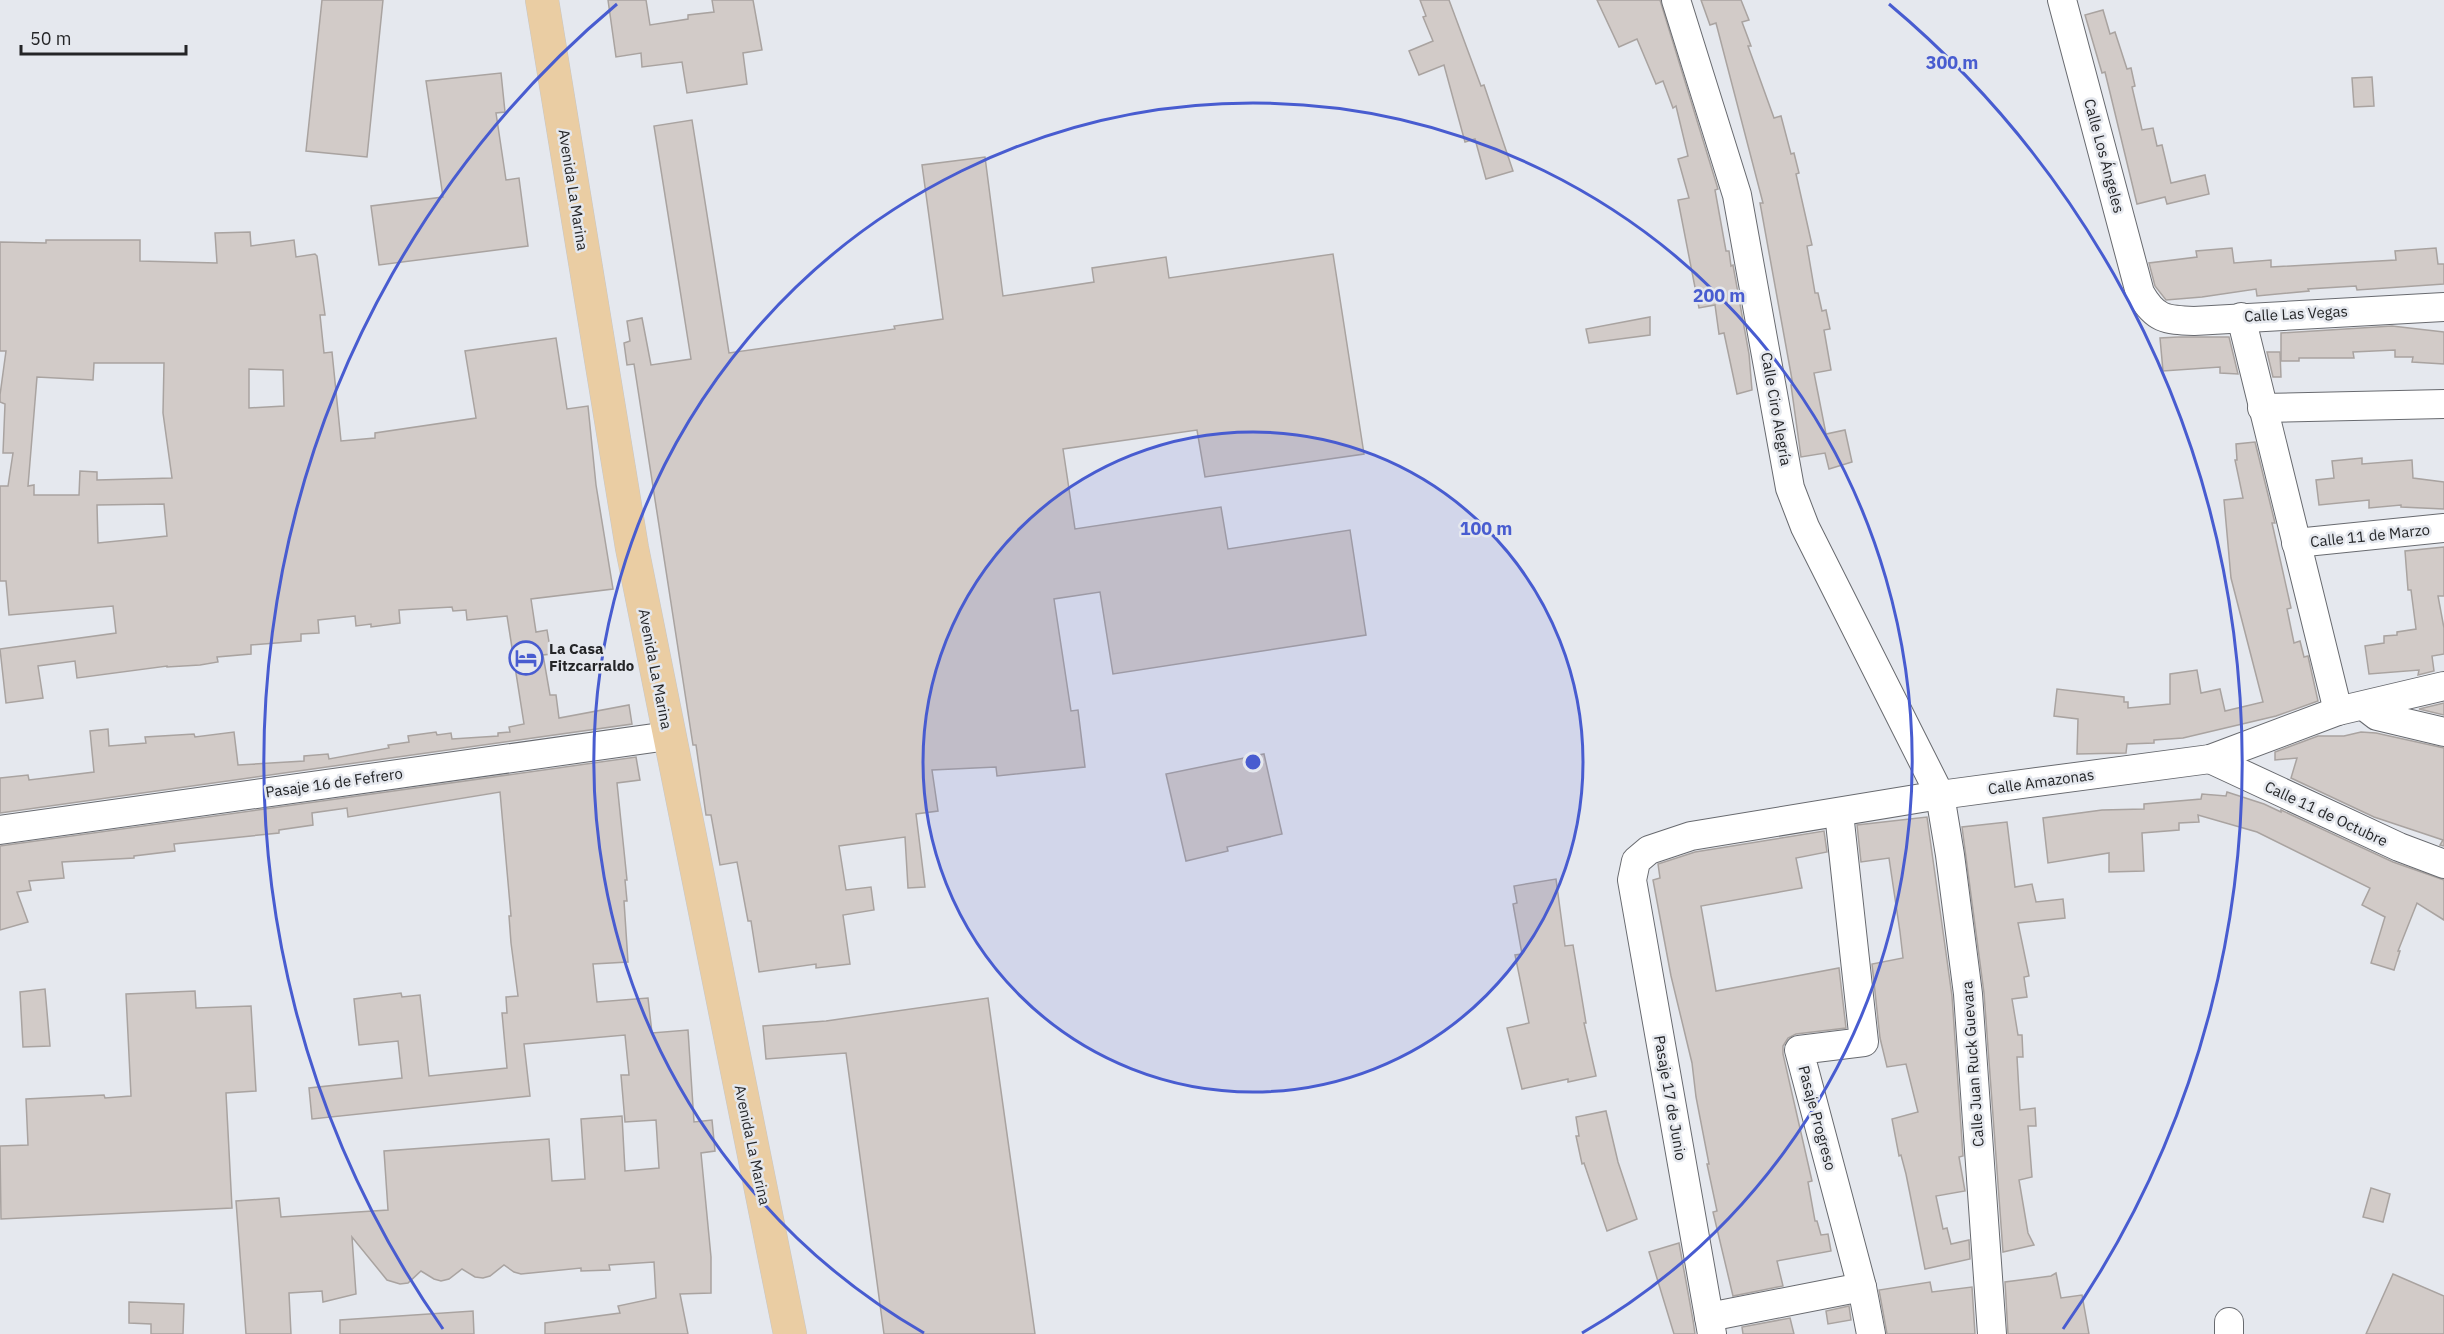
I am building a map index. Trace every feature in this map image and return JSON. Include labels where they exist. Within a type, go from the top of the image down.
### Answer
[{"type":"main road","name":"Avenida La Marina","points":[[542,0],[619,474],[668,736],[790,1334]]},
{"type":"street","name":"Calle Ciro Alegría","points":[[1676,0],[1737,195],[1790,488],[1805,527],[1940,795]]},
{"type":"street","name":"Calle Los Ángeles","points":[[2062,0],[2140,292],[2150,309]]},
{"type":"street","name":"Calle Las Vegas","points":[[2150,309],[2170,320],[2444,307]]},
{"type":"street","points":[[2241,317],[2296,543],[2351,708],[2444,732]]},
{"type":"street","points":[[2262,408],[2444,405]]},
{"type":"street","name":"Calle 11 de Marzo","points":[[2296,543],[2444,528]]},
{"type":"street","name":"Calle Amazonas","points":[[1636,861],[1649,850],[1691,836],[1940,795],[2210,759],[2351,708],[2444,686]]},
{"type":"street","name":"Pasaje 16 de Fefrero","points":[[0,830],[668,736]]},
{"type":"street","name":"Calle 11 de Octubre","points":[[2210,759],[2399,848],[2444,864]]},
{"type":"street","name":"Calle Juan Ruck Guevara","points":[[1940,795],[1968,994],[1992,1334]]},
{"type":"street","name":"Pasaje Progreso","points":[[1839,813],[1864,1042],[1799,1050],[1863,1287],[1871,1334]]},
{"type":"street","name":"Pasaje 17 de Junio","points":[[1636,861],[1632,880],[1710,1326]]},
{"type":"street","points":[[1710,1326],[1863,1287]]},
{"type":"building","points":[[322,0],[383,0],[367,157],[306,151]]},
{"type":"building","points":[[608,0],[646,0],[650,25],[688,19],[688,15],[714,12],[712,0],[753,0],[762,50],[743,53],[747,84],[687,93],[682,62],[642,67],[641,53],[616,57]]},
{"type":"building","points":[[1420,0],[1449,0],[1481,86],[1484,85],[1513,171],[1486,179],[1475,139],[1465,142],[1444,65],[1419,75],[1409,51],[1433,41],[1423,17],[1426,16]]},
{"type":"building","points":[[1597,0],[1660,0],[1718,189],[1715,190],[1726,251],[1729,251],[1731,266],[1733,265],[1749,354],[1752,390],[1737,394],[1724,333],[1719,334],[1715,305],[1699,308],[1678,200],[1689,198],[1678,159],[1688,156],[1676,106],[1673,108],[1663,81],[1656,84],[1637,39],[1619,47]]},
{"type":"building","points":[[1701,0],[1741,0],[1749,20],[1742,22],[1751,46],[1748,46],[1774,118],[1781,116],[1791,154],[1794,153],[1799,173],[1796,174],[1812,245],[1807,246],[1815,293],[1818,293],[1822,311],[1826,310],[1830,329],[1824,330],[1831,370],[1814,373],[1826,434],[1845,430],[1852,462],[1829,469],[1825,453],[1801,457],[1791,385],[1793,385],[1760,203],[1763,203],[1716,23],[1710,25]]},
{"type":"building","points":[[2103,10],[2110,34],[2115,32],[2127,69],[2131,68],[2135,86],[2132,87],[2142,130],[2153,128],[2157,146],[2162,145],[2171,183],[2205,175],[2209,194],[2167,204],[2165,197],[2137,204],[2105,72],[2102,73],[2085,15]]},
{"type":"building","points":[[501,73],[505,112],[496,113],[506,180],[519,178],[528,246],[379,265],[371,206],[443,197],[426,81]]},
{"type":"building","points":[[2372,77],[2374,106],[2354,107],[2352,78]]},
{"type":"building","points":[[692,120],[729,353],[895,329],[894,326],[943,319],[922,165],[985,157],[1003,296],[1094,282],[1092,268],[1166,257],[1169,278],[1333,254],[1364,454],[1205,477],[1197,430],[1063,449],[1075,529],[1221,507],[1228,549],[1350,530],[1366,635],[1113,674],[1100,592],[1054,599],[1071,711],[1078,710],[1085,767],[997,776],[996,767],[932,770],[938,811],[916,814],[925,887],[908,888],[905,837],[839,846],[846,890],[871,887],[874,910],[843,915],[850,964],[816,968],[816,964],[759,972],[751,921],[748,921],[737,862],[720,865],[711,815],[706,815],[696,745],[693,745],[634,364],[627,365],[624,343],[630,341],[627,321],[642,318],[651,365],[691,359],[654,126]]},
{"type":"building","points":[[250,232],[251,246],[294,240],[296,257],[315,254],[317,256],[325,315],[320,315],[324,353],[332,352],[341,441],[375,438],[375,433],[476,418],[465,351],[556,338],[567,409],[588,406],[596,485],[613,589],[531,599],[536,632],[547,630],[551,654],[543,655],[550,695],[556,695],[559,718],[629,705],[632,724],[0,813],[0,778],[28,775],[29,780],[94,772],[90,731],[108,729],[109,746],[146,743],[145,737],[194,734],[195,737],[234,732],[238,765],[304,761],[304,756],[328,754],[329,759],[389,748],[388,745],[409,742],[408,736],[436,732],[437,735],[451,733],[452,739],[498,736],[498,733],[510,732],[509,727],[524,724],[507,616],[467,620],[466,610],[453,611],[452,607],[399,610],[400,623],[371,627],[371,624],[356,626],[355,616],[318,620],[319,633],[301,634],[301,641],[251,645],[251,654],[217,657],[218,662],[200,665],[167,666],[77,678],[75,661],[38,666],[43,698],[6,703],[0,649],[116,633],[113,606],[9,615],[6,581],[0,581],[0,486],[8,486],[13,453],[3,453],[5,404],[0,402],[0,395],[6,351],[0,351],[0,242],[140,240],[140,261],[217,263],[215,233]],"holes":[[[94,363],[164,363],[163,413],[172,478],[97,480],[97,472],[80,471],[79,495],[34,495],[34,485],[28,486],[37,377],[93,380]],[[249,369],[283,370],[284,406],[249,408]],[[164,504],[167,536],[98,543],[97,505]]]},
{"type":"building","points":[[2232,248],[2234,263],[2271,260],[2271,267],[2396,260],[2395,251],[2436,248],[2438,264],[2444,264],[2444,284],[2357,290],[2356,286],[2308,289],[2309,291],[2257,296],[2256,289],[2166,300],[2155,286],[2149,263],[2197,257],[2196,251]]},
{"type":"building","points":[[1650,317],[1650,335],[1589,343],[1586,329]]},
{"type":"building","points":[[2392,326],[2444,332],[2444,364],[2412,362],[2413,357],[2395,357],[2395,350],[2353,352],[2354,358],[2299,358],[2299,361],[2281,361],[2281,333]]},
{"type":"building","points":[[2229,337],[2238,374],[2220,373],[2220,367],[2163,371],[2160,338]]},
{"type":"building","points":[[2267,352],[2280,352],[2281,377],[2273,377]]},
{"type":"building","points":[[2255,442],[2275,523],[2272,523],[2291,608],[2287,609],[2294,643],[2300,641],[2304,657],[2308,656],[2318,701],[2276,716],[2183,738],[2154,740],[2154,743],[2127,744],[2126,753],[2077,754],[2078,719],[2054,716],[2057,689],[2124,697],[2124,702],[2128,702],[2128,708],[2170,704],[2170,674],[2197,670],[2201,693],[2220,689],[2225,711],[2263,702],[2231,578],[2224,500],[2243,498],[2235,460],[2237,460],[2236,444]]},
{"type":"building","points":[[2362,458],[2362,464],[2412,460],[2413,478],[2444,482],[2444,509],[2401,507],[2401,505],[2369,508],[2369,500],[2319,505],[2316,480],[2334,478],[2332,461]]},
{"type":"building","points":[[2444,547],[2444,596],[2438,596],[2444,628],[2444,654],[2432,656],[2434,671],[2418,675],[2419,670],[2369,674],[2365,646],[2384,643],[2384,636],[2397,635],[2397,632],[2416,629],[2411,590],[2408,590],[2405,551]]},
{"type":"building","points":[[2444,703],[2444,715],[2419,709]]},
{"type":"building","points":[[2361,732],[2376,733],[2444,748],[2444,846],[2440,845],[2443,840],[2374,817],[2291,778],[2297,758],[2275,760],[2275,752],[2318,736],[2344,736]]},
{"type":"building","points":[[1264,754],[1282,834],[1227,847],[1228,851],[1186,861],[1166,774]]},
{"type":"building","points":[[636,757],[640,780],[617,783],[627,880],[625,880],[627,901],[624,901],[628,962],[593,964],[597,1002],[648,998],[652,1033],[688,1030],[694,1122],[712,1120],[715,1151],[701,1153],[711,1257],[711,1293],[680,1294],[688,1334],[545,1334],[545,1323],[620,1313],[618,1306],[656,1298],[654,1262],[609,1265],[610,1270],[581,1271],[581,1268],[521,1274],[504,1265],[490,1276],[483,1278],[475,1277],[462,1269],[449,1279],[441,1281],[421,1271],[408,1283],[400,1284],[387,1280],[352,1237],[356,1294],[323,1302],[322,1291],[289,1293],[291,1334],[246,1334],[236,1201],[279,1198],[281,1217],[388,1210],[384,1151],[549,1139],[552,1181],[585,1179],[581,1119],[622,1116],[625,1171],[659,1168],[656,1120],[625,1122],[621,1075],[629,1075],[625,1035],[524,1044],[530,1096],[312,1119],[309,1088],[402,1078],[398,1041],[359,1045],[354,999],[401,993],[402,997],[420,995],[429,1076],[507,1068],[502,1013],[507,1013],[506,997],[518,996],[511,943],[509,916],[511,916],[500,792],[348,817],[347,808],[312,813],[313,825],[279,830],[279,833],[174,844],[175,851],[134,856],[134,858],[62,862],[64,878],[29,881],[31,890],[17,892],[28,922],[0,930],[0,846]]},
{"type":"building","points":[[2227,792],[2281,812],[2281,810],[2393,862],[2444,880],[2444,920],[2417,903],[2398,951],[2400,951],[2394,970],[2371,963],[2385,917],[2362,905],[2370,888],[2257,832],[2198,815],[2199,822],[2179,823],[2179,830],[2142,833],[2144,871],[2109,872],[2109,853],[2048,863],[2043,818],[2102,810],[2144,809],[2144,804],[2201,799],[2202,794],[2226,796]]},
{"type":"building","points":[[1927,817],[1952,996],[1963,1156],[1959,1157],[1965,1191],[1936,1196],[1943,1229],[1947,1228],[1951,1244],[1969,1240],[1970,1259],[1925,1269],[1906,1174],[1901,1155],[1899,1156],[1892,1119],[1918,1112],[1906,1064],[1887,1067],[1880,1038],[1872,964],[1903,958],[1889,858],[1861,862],[1857,825]]},
{"type":"building","points":[[2007,822],[2015,887],[2032,884],[2036,902],[2063,899],[2065,918],[2018,923],[2029,976],[2024,977],[2027,997],[2012,999],[2018,1035],[2022,1035],[2023,1057],[2017,1057],[2020,1110],[2035,1108],[2036,1126],[2028,1126],[2032,1177],[2019,1180],[2028,1233],[2034,1245],[2003,1252],[1984,993],[1962,827]]},
{"type":"building","points":[[1824,831],[1827,852],[1796,858],[1802,888],[1701,906],[1716,991],[1839,968],[1846,1028],[1796,1034],[1788,1038],[1783,1046],[1812,1181],[1808,1182],[1815,1221],[1817,1221],[1821,1235],[1828,1234],[1831,1251],[1777,1261],[1783,1286],[1733,1296],[1713,1212],[1717,1211],[1707,1164],[1709,1164],[1692,1063],[1671,976],[1653,880],[1660,878],[1658,864],[1695,852]]},
{"type":"building","points":[[1556,879],[1565,946],[1573,945],[1586,1023],[1584,1023],[1596,1076],[1568,1082],[1568,1079],[1522,1089],[1507,1028],[1529,1023],[1515,955],[1522,954],[1513,904],[1517,903],[1514,886]]},
{"type":"building","points":[[45,989],[50,1046],[23,1047],[20,992]]},
{"type":"building","points":[[195,991],[196,1008],[251,1006],[256,1091],[226,1093],[232,1208],[1,1219],[0,1146],[28,1145],[26,1099],[131,1096],[126,994]]},
{"type":"building","points":[[988,998],[1035,1334],[884,1334],[846,1053],[766,1059],[763,1026],[826,1021]]},
{"type":"building","points":[[1606,1111],[1618,1162],[1637,1219],[1607,1231],[1584,1163],[1582,1164],[1576,1136],[1579,1136],[1576,1117]]},
{"type":"building","points":[[2371,1188],[2390,1194],[2383,1222],[2363,1217]]},
{"type":"building","points":[[1679,1243],[1695,1334],[1674,1334],[1649,1252]]},
{"type":"building","points":[[2056,1273],[2061,1298],[2082,1295],[2089,1334],[2008,1334],[2005,1282],[2051,1276]]},
{"type":"building","points":[[2393,1274],[2444,1296],[2444,1334],[2366,1334]]},
{"type":"building","points":[[1930,1282],[1932,1292],[1972,1287],[1975,1334],[1887,1334],[1879,1290]]},
{"type":"building","points":[[129,1302],[184,1304],[183,1334],[151,1334],[151,1324],[129,1323]]},
{"type":"building","points":[[1849,1306],[1851,1320],[1828,1324],[1826,1311]]},
{"type":"building","points":[[473,1311],[474,1334],[340,1334],[340,1320]]},
{"type":"building","points":[[1790,1318],[1794,1334],[1743,1334],[1742,1327]]},
{"type":"place","name":"La Casa Fitzcarraldo","points":[[526,658]]}]
